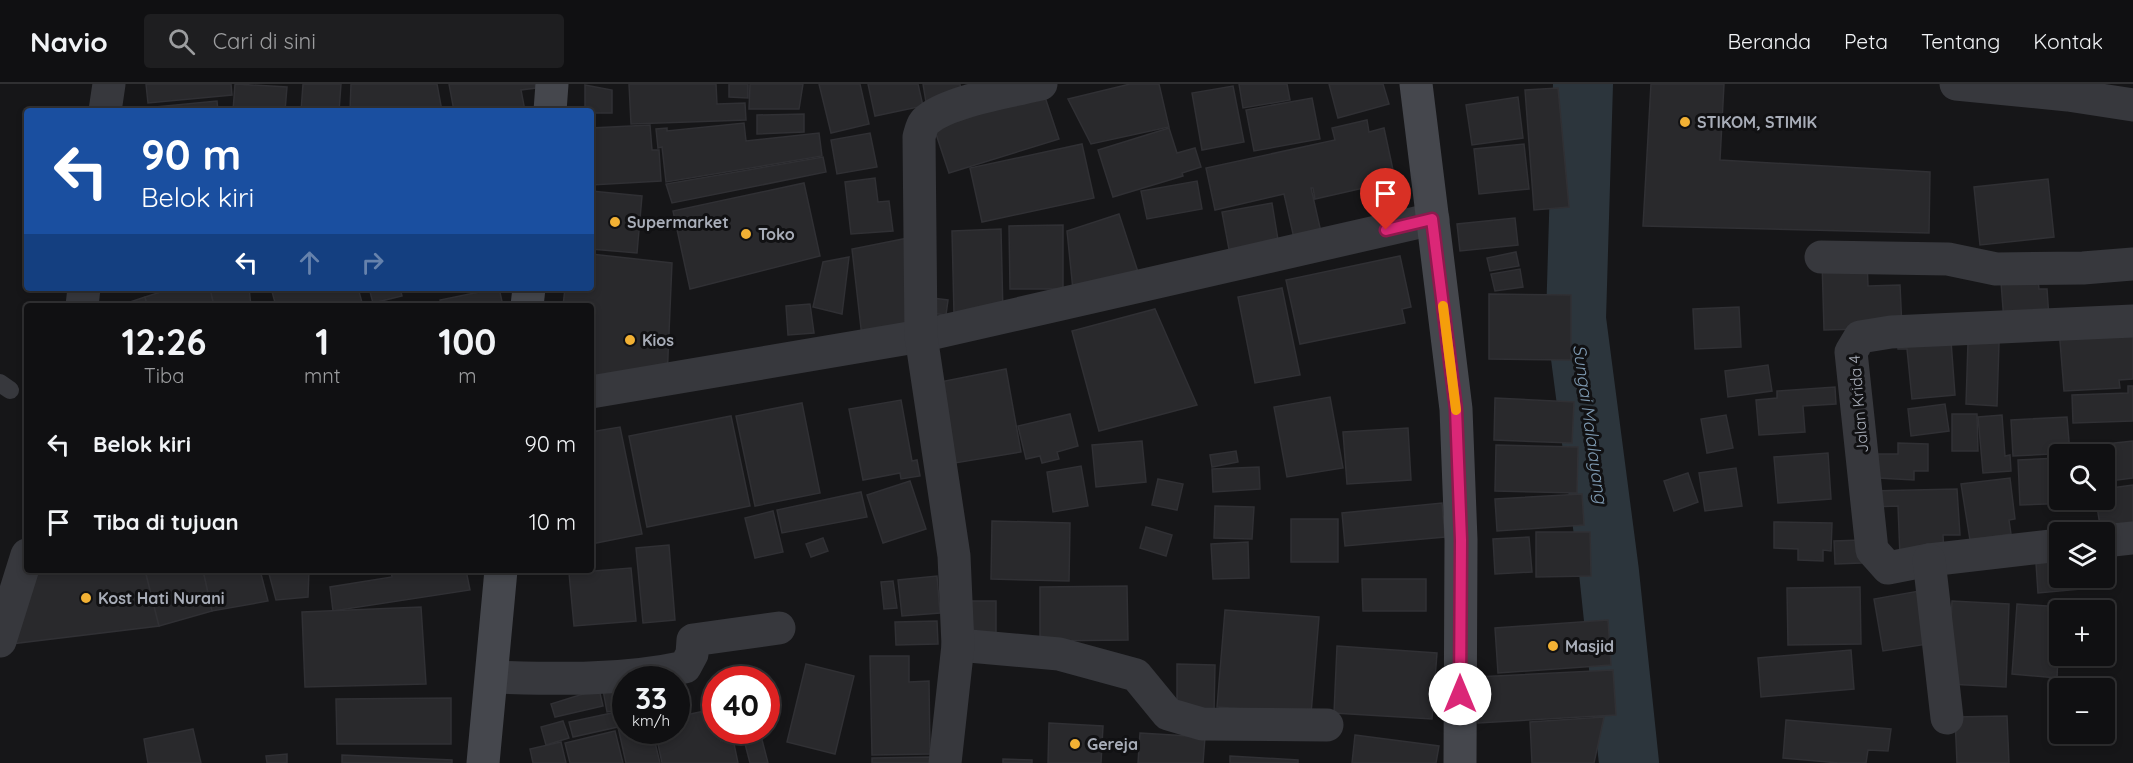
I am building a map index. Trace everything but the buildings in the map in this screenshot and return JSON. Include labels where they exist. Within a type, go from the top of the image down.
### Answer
[{"type":"street","points":[[105,108],[109,84]]},
{"type":"street","points":[[550,108],[552,84]]},
{"type":"street","points":[[945,763],[958,645],[954,556],[921,336],[920,137],[926,121],[936,113],[954,105],[1041,84]]},
{"type":"street","points":[[1416,84],[1456,409],[1461,540],[1460,763]]},
{"type":"street","points":[[1956,84],[2068,95],[2133,105]]},
{"type":"street","points":[[594,391],[921,336],[1432,219]]},
{"type":"street","points":[[1821,257],[1948,259],[1996,269],[2083,268],[2133,264]]},
{"type":"street","name":"Jalan Krida 4","points":[[2049,545],[1929,560],[1888,568],[1872,550],[1851,352],[1860,337],[1891,332],[2133,321]]},
{"type":"street","points":[[2115,539],[2133,538]]},
{"type":"street","points":[[1929,560],[1947,718]]},
{"type":"street","points":[[0,640],[24,564]]},
{"type":"street","points":[[483,763],[501,573]]},
{"type":"street","points":[[492,678],[588,680],[658,673],[686,667],[692,654],[693,640],[779,628]]},
{"type":"street","points":[[958,645],[1059,654],[1136,675],[1168,714],[1202,724],[1327,724]]},
{"type":"waterway","name":"Sungai Malalayang","points":[[1583,84],[1576,319],[1609,572],[1629,763]]},
{"type":"slow traffic","points":[[1443,306],[1456,410]]},
{"type":"place","name":"STIKOM, STIMIK","points":[[1685,122]]},
{"type":"place","name":"Supermarket","points":[[615,222]]},
{"type":"place","name":"Toko","points":[[746,234]]},
{"type":"place","name":"Kios","points":[[630,340]]},
{"type":"place","name":"Kost Hati Nurani","points":[[86,598]]},
{"type":"place","name":"Masjid","points":[[1553,646]]},
{"type":"place","name":"Gereja","points":[[1075,744]]},
{"type":"route","points":[[1386,230],[1432,219],[1456,409],[1461,540],[1460,694]]}]
